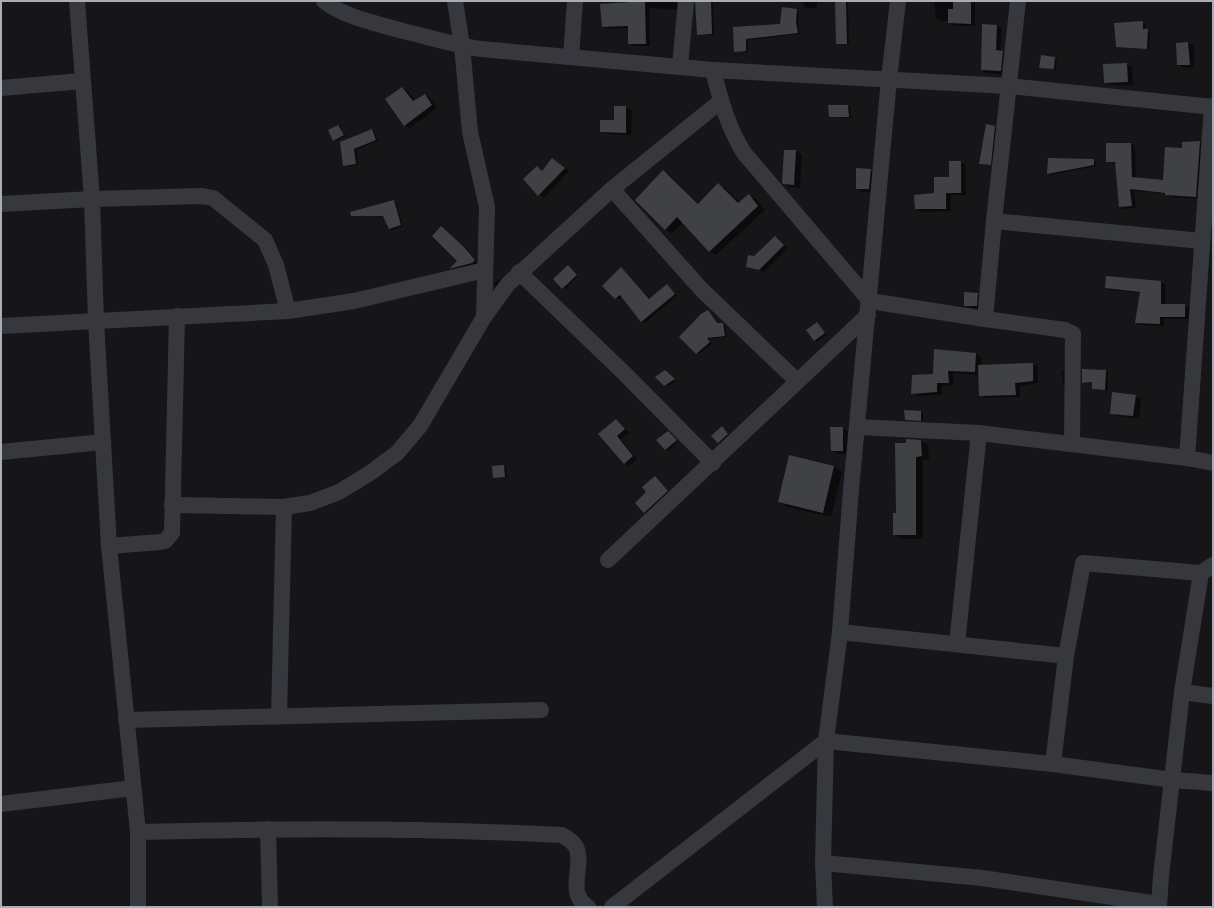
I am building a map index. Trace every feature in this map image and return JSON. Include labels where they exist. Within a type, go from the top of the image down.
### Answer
[{"type":"street","points":[[77,1],[92,199],[96,321],[109,546],[138,832],[137,905]]},
{"type":"street","points":[[324,1],[329,5],[366,20],[462,46],[712,70],[1009,86],[1212,106],[1202,241],[1206,296],[1187,458]]},
{"type":"street","points":[[455,1],[462,46],[470,132],[487,207],[484,317]]},
{"type":"street","points":[[571,57],[575,1]]},
{"type":"street","points":[[680,66],[686,1]]},
{"type":"street","points":[[825,907],[823,863],[826,741],[840,632],[857,427],[889,79],[898,1]]},
{"type":"street","points":[[985,319],[1018,1]]},
{"type":"street","points":[[712,70],[721,101],[735,137],[744,153],[869,308],[985,319],[1065,330],[1073,334],[1072,444]]},
{"type":"street","points":[[1,88],[82,81]]},
{"type":"street","points":[[172,505],[284,507],[310,503],[339,492],[370,474],[397,453],[420,426],[496,298],[519,272],[612,189],[721,101]]},
{"type":"street","points":[[612,189],[701,289],[797,381]]},
{"type":"street","points":[[1,204],[92,199],[202,196],[213,198],[265,240],[276,265],[288,311]]},
{"type":"street","points":[[994,221],[1202,241]]},
{"type":"street","points":[[1,326],[288,311],[354,301],[485,270]]},
{"type":"street","points":[[519,272],[624,373],[713,462]]},
{"type":"street","points":[[608,560],[797,381],[869,308]]},
{"type":"street","points":[[109,546],[165,541],[172,533],[177,316]]},
{"type":"street","points":[[857,427],[979,433],[1187,458],[1213,463]]},
{"type":"street","points":[[957,644],[979,433]]},
{"type":"street","points":[[1,452],[103,442]]},
{"type":"street","points":[[279,716],[284,507]]},
{"type":"street","points":[[823,863],[982,878],[1159,906],[1161,876],[1182,692],[1207,569],[1083,563],[1066,656],[1053,764]]},
{"type":"street","points":[[840,632],[1066,656]]},
{"type":"street","points":[[1182,692],[1213,696]]},
{"type":"street","points":[[126,720],[541,710]]},
{"type":"street","points":[[612,907],[826,741],[1053,764],[1173,780],[1213,783]]},
{"type":"street","points":[[1,804],[133,788]]},
{"type":"street","points":[[138,832],[268,829],[390,830],[562,835],[570,840],[577,851],[577,892],[580,900],[588,907]]},
{"type":"street","points":[[268,829],[270,907]]},
{"type":"building","points":[[645,1],[646,44],[628,44],[628,26],[602,27],[600,4]]},
{"type":"building","points":[[695,1],[711,1],[712,34],[697,35]]},
{"type":"building","points":[[835,1],[846,1],[847,44],[836,44]]},
{"type":"building","points":[[953,1],[971,1],[971,24],[948,23],[948,9],[953,9]]},
{"type":"building","points":[[782,7],[797,9],[796,22],[798,33],[746,39],[746,51],[734,52],[733,27],[780,24]]},
{"type":"building","points":[[1143,21],[1143,29],[1148,29],[1147,49],[1116,47],[1114,23]]},
{"type":"building","points":[[982,24],[997,25],[996,50],[1003,51],[1001,71],[981,70]]},
{"type":"building","points":[[1188,42],[1190,65],[1177,65],[1176,43]]},
{"type":"building","points":[[1041,55],[1055,57],[1054,69],[1039,68]]},
{"type":"building","points":[[1127,63],[1128,82],[1104,83],[1103,64]]},
{"type":"building","points":[[402,87],[413,101],[425,94],[432,105],[404,126],[385,99]]},
{"type":"building","points":[[828,105],[848,105],[849,117],[829,117]]},
{"type":"building","points":[[614,106],[626,106],[626,133],[600,132],[600,120],[614,120]]},
{"type":"building","points":[[986,124],[995,126],[991,165],[979,164]]},
{"type":"building","points":[[338,125],[344,135],[333,141],[328,130]]},
{"type":"building","points":[[372,129],[376,140],[354,149],[356,164],[343,166],[340,142]]},
{"type":"building","points":[[1200,141],[1196,197],[1165,195],[1165,193],[1130,189],[1132,206],[1119,207],[1115,162],[1106,162],[1106,143],[1131,143],[1132,177],[1163,180],[1165,147],[1182,148],[1182,142]]},
{"type":"building","points":[[784,150],[796,150],[794,185],[782,183]]},
{"type":"building","points":[[552,158],[565,168],[538,196],[523,179],[537,166],[542,171]]},
{"type":"building","points":[[1048,158],[1094,159],[1094,165],[1047,174]]},
{"type":"building","points":[[949,161],[961,161],[961,193],[946,193],[946,209],[915,209],[914,195],[934,193],[934,177],[949,177]]},
{"type":"building","points":[[856,168],[871,169],[869,189],[856,189]]},
{"type":"building","points":[[663,170],[698,204],[718,183],[738,203],[749,194],[758,206],[709,252],[677,217],[665,230],[635,200]]},
{"type":"building","points":[[394,200],[401,225],[389,229],[383,216],[351,216],[350,212]]},
{"type":"building","points":[[441,226],[464,247],[475,260],[472,263],[449,269],[457,261],[432,236]]},
{"type":"building","points":[[775,236],[784,245],[759,270],[746,267],[748,255],[754,256]]},
{"type":"building","points":[[568,265],[577,275],[562,289],[553,279]]},
{"type":"building","points":[[621,267],[649,299],[667,284],[675,294],[641,322],[620,295],[615,299],[602,286]]},
{"type":"building","points":[[1106,276],[1161,281],[1161,304],[1185,304],[1185,317],[1160,317],[1160,324],[1135,323],[1140,292],[1105,288]]},
{"type":"building","points":[[964,292],[978,293],[977,306],[964,306]]},
{"type":"building","points":[[708,310],[717,323],[723,323],[725,336],[707,338],[710,342],[696,354],[679,337],[701,314]]},
{"type":"building","points":[[817,322],[825,333],[814,341],[806,330]]},
{"type":"building","points":[[934,349],[976,353],[975,372],[948,371],[949,383],[937,383],[937,392],[911,394],[912,375],[933,374]]},
{"type":"building","points":[[1033,363],[1033,381],[1015,383],[1016,395],[979,396],[978,365]]},
{"type":"building","points":[[1082,369],[1106,370],[1105,390],[1092,389],[1092,382],[1082,383]]},
{"type":"building","points":[[665,370],[675,379],[664,386],[655,377]]},
{"type":"building","points":[[1112,392],[1136,395],[1133,416],[1110,414]]},
{"type":"building","points":[[904,410],[921,411],[921,421],[905,420]]},
{"type":"building","points":[[616,419],[625,429],[617,436],[633,456],[624,464],[598,434]]},
{"type":"building","points":[[722,426],[728,434],[718,443],[711,436]]},
{"type":"building","points":[[830,427],[843,427],[843,451],[831,451]]},
{"type":"building","points":[[668,431],[677,440],[665,450],[656,440]]},
{"type":"building","points":[[906,439],[921,440],[922,456],[916,457],[916,535],[893,535],[893,513],[896,513],[895,443],[906,443]]},
{"type":"building","points":[[789,455],[834,466],[823,513],[778,502]]},
{"type":"building","points":[[504,465],[505,477],[493,478],[492,466]]},
{"type":"building","points":[[655,476],[668,491],[644,513],[635,503],[646,492],[642,487]]}]
